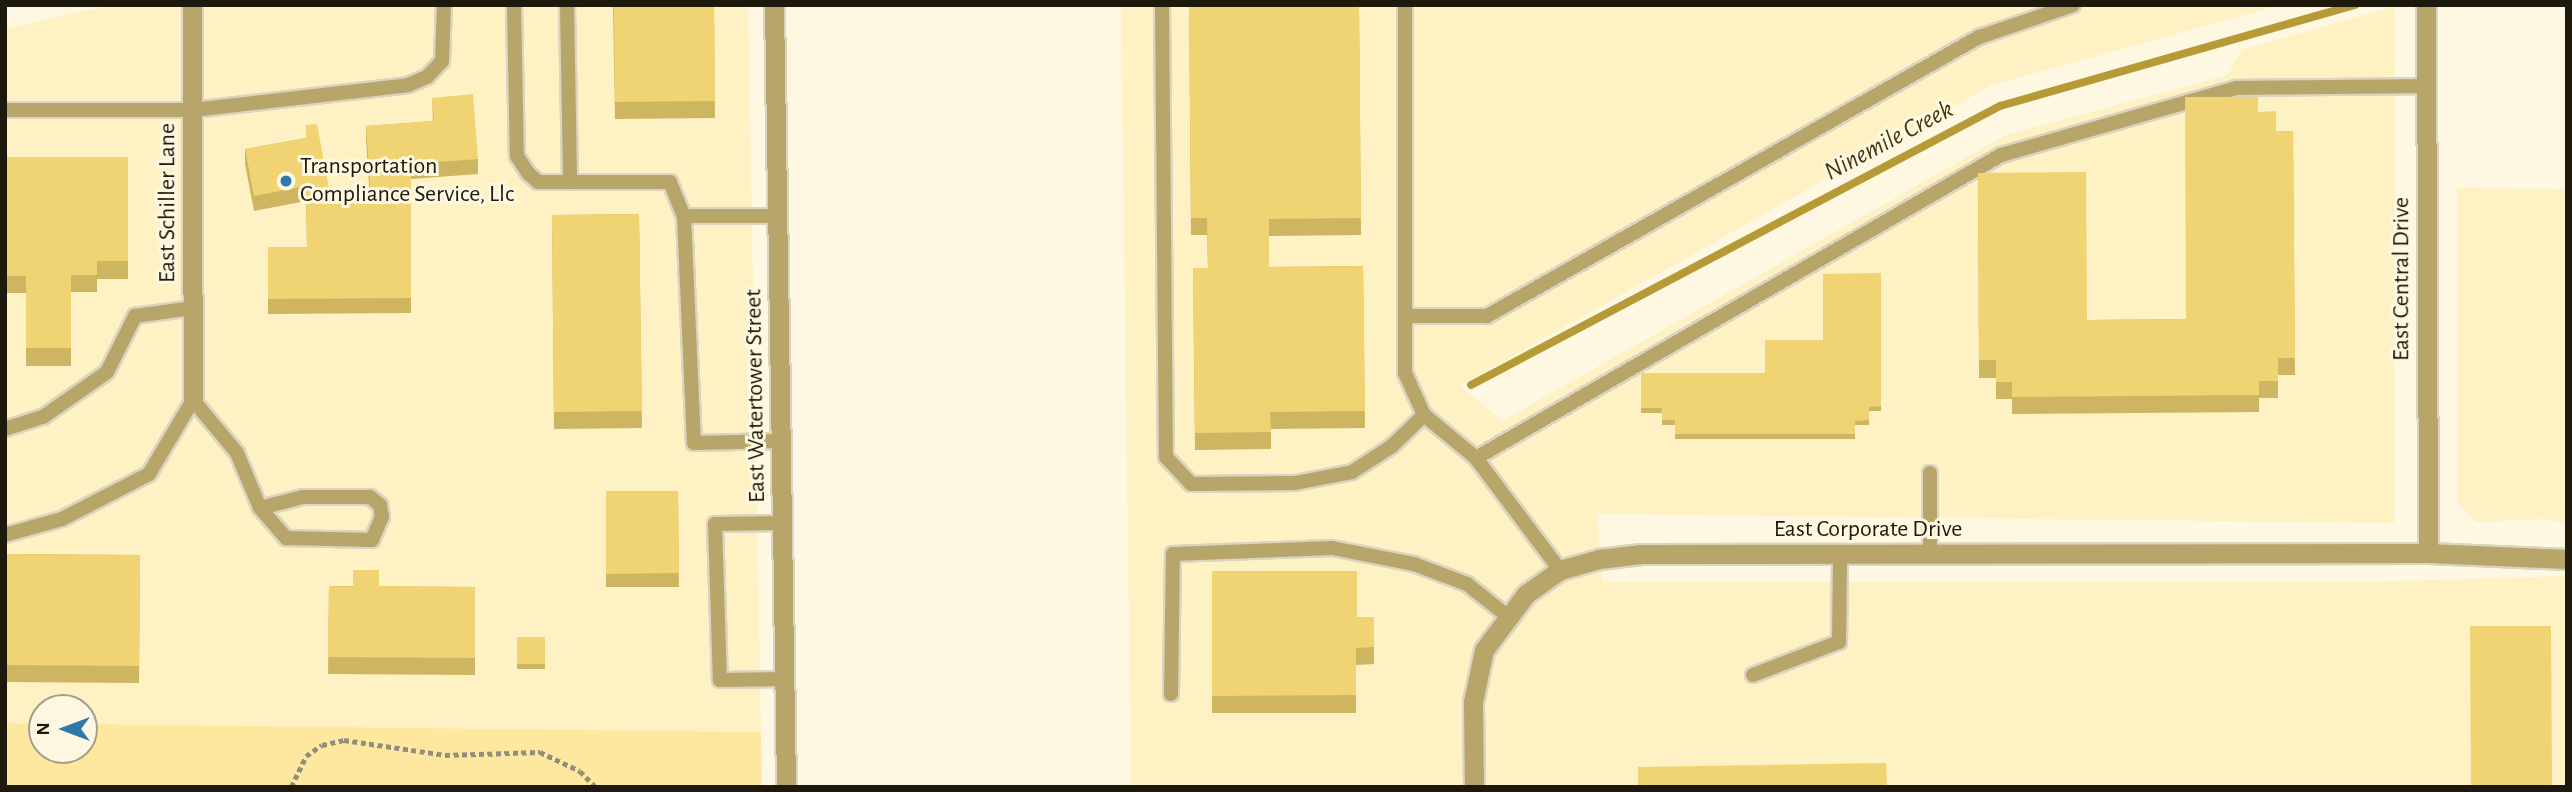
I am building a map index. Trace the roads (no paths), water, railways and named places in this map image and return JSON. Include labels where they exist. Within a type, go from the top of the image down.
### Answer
[{"type":"street","name":"East Schiller Lane","points":[[192,5],[193,400]]},
{"type":"street","name":"East Watertower Street","points":[[774,5],[786,787]]},
{"type":"street","name":"East Central Drive","points":[[2426,5],[2428,553]]},
{"type":"street","name":"East Corporate Drive","points":[[1474,787],[1473,702],[1484,650],[1506,615],[1526,594],[1560,570],[1599,559],[1641,554],[2428,553],[2567,559]]},
{"type":"lane","points":[[5,110],[193,110],[408,85],[427,77],[442,61],[444,5]]},
{"type":"lane","points":[[514,5],[517,156],[538,182],[670,182],[684,215],[694,443],[781,441]]},
{"type":"lane","points":[[567,5],[570,182]]},
{"type":"lane","points":[[1162,5],[1166,457],[1191,484],[1295,482],[1352,472],[1392,446],[1424,415]]},
{"type":"lane","points":[[1405,5],[1405,373],[1424,415],[1476,458],[1560,570]]},
{"type":"lane","points":[[1405,316],[1487,316],[1979,37],[2073,5]]},
{"type":"lane","points":[[1476,458],[2001,155],[2236,88],[2426,86]]},
{"type":"lane","points":[[684,215],[777,216]]},
{"type":"lane","points":[[5,429],[43,417],[107,372],[135,316],[193,308]]},
{"type":"lane","points":[[5,535],[62,519],[149,474],[193,400],[237,453],[260,508],[286,538],[372,540],[382,517],[380,505],[370,498],[303,497],[260,508]]},
{"type":"lane","points":[[1930,473],[1930,555]]},
{"type":"lane","points":[[782,523],[715,524],[720,680],[785,679]]},
{"type":"lane","points":[[1171,694],[1173,554],[1332,548],[1413,564],[1467,584],[1506,615]]},
{"type":"lane","points":[[1753,676],[1839,642],[1840,555]]},
{"type":"waterway","name":"Ninemile Creek","points":[[1471,385],[2000,106],[2355,5]]},
{"type":"place","name":"Transportation Compliance Service, Llc","points":[[286,181]]}]
